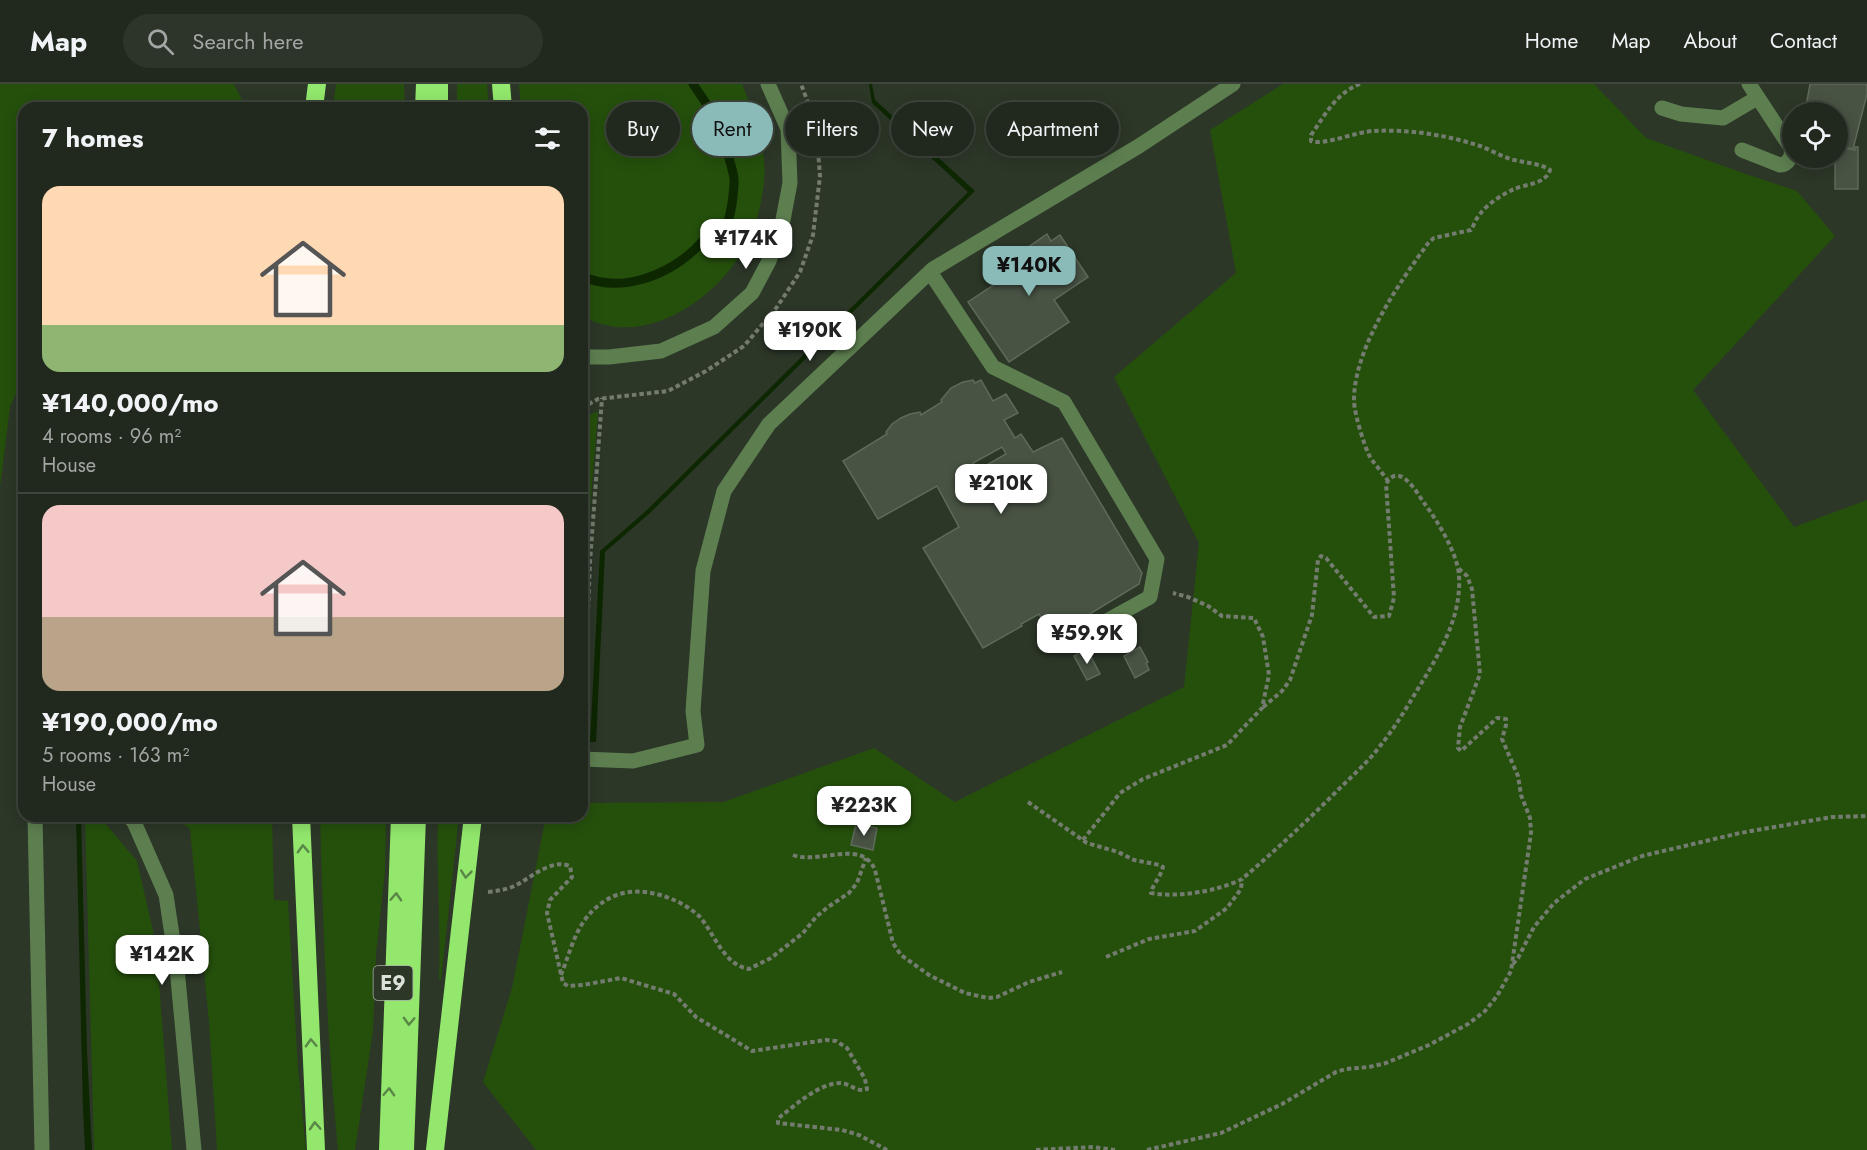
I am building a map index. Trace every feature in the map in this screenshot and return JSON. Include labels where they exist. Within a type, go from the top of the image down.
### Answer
[{"type":"highway","points":[[315,102],[317,84]]},
{"type":"highway","points":[[424,84],[424,102]]},
{"type":"highway","points":[[439,84],[439,102]]},
{"type":"highway","points":[[501,84],[502,102]]},
{"type":"highway","points":[[301,822],[316,1150]]},
{"type":"highway","name":"E9","points":[[388,1150],[400,822]]},
{"type":"highway","name":"E9","points":[[405,1150],[417,822]]},
{"type":"highway","points":[[435,1150],[472,822]]},
{"type":"street","points":[[588,357],[661,351],[714,327],[752,293],[770,261],[782,225],[790,183],[789,129],[768,84]]},
{"type":"street","points":[[588,759],[633,761],[697,745],[693,711],[703,571],[724,491],[768,424],[930,272],[1139,146],[1233,84]]},
{"type":"street","points":[[1742,150],[1780,165],[1788,162],[1792,154],[1791,148],[1749,84]]},
{"type":"street","points":[[1662,108],[1681,114],[1723,118],[1757,98]]},
{"type":"street","points":[[930,272],[993,367],[1064,402],[1157,559],[1150,597],[1063,645]]},
{"type":"street","points":[[35,822],[42,1150]]},
{"type":"street","points":[[134,822],[166,895],[177,968],[194,1150]]},
{"type":"path","points":[[1360,84],[1340,95],[1311,135],[1311,141],[1321,142],[1375,130],[1408,132],[1469,143],[1513,160],[1550,170],[1543,180],[1513,189],[1497,199],[1479,214],[1471,230],[1434,238],[1429,242],[1401,281],[1381,317],[1362,360],[1354,403],[1369,455],[1388,481]]},
{"type":"path","points":[[588,607],[602,398]]},
{"type":"path","points":[[1028,802],[1083,840],[1134,860],[1160,864],[1163,867],[1161,878],[1152,886],[1151,892],[1179,894],[1207,890],[1228,886],[1242,879],[1319,809],[1379,748],[1391,732],[1449,633],[1458,599],[1457,568],[1454,556],[1430,512],[1407,479],[1400,476],[1386,484],[1394,598],[1389,616],[1374,617],[1326,558],[1321,556],[1318,560],[1312,615],[1290,680],[1282,691],[1262,708],[1227,746],[1143,779],[1120,793],[1083,840]]},
{"type":"path","points":[[1147,1150],[1221,1133],[1282,1104],[1336,1072],[1386,1062],[1448,1036],[1485,1011],[1497,996],[1511,971],[1531,833],[1530,818],[1521,795],[1518,776],[1502,739],[1506,719],[1497,718],[1461,751],[1458,748],[1460,727],[1480,674],[1472,589],[1467,576],[1457,568]]},
{"type":"path","points":[[1152,588],[1188,597],[1208,606],[1222,616],[1254,618],[1263,637],[1269,675],[1262,708]]},
{"type":"path","points":[[1512,964],[1518,958],[1534,927],[1554,903],[1585,879],[1642,856],[1740,833],[1832,817],[1867,816]]},
{"type":"path","points":[[793,855],[802,859],[843,854],[866,858],[875,870],[892,943],[901,956],[929,975],[965,993],[998,998],[1029,982],[1062,972]]},
{"type":"path","points":[[561,975],[583,923],[592,911],[602,902],[631,891],[645,891],[682,903],[699,917],[734,964],[749,969],[771,958],[803,933],[822,912],[849,893],[857,883],[866,858]]},
{"type":"path","points":[[488,892],[515,886],[530,876],[552,867],[564,864],[570,866],[572,877],[550,900],[547,913],[563,983],[568,986],[621,978],[674,994],[696,1017],[752,1051],[826,1040],[841,1043],[847,1048],[865,1079],[867,1089],[858,1090],[842,1083],[829,1085],[789,1110],[778,1119],[778,1123],[842,1130],[887,1150]]},
{"type":"path","points":[[1106,957],[1149,939],[1194,931],[1227,908],[1241,889],[1242,879]]},
{"type":"path","points":[[1036,1150],[1094,1148],[1115,1150]]},
{"type":"shaded area","points":[[0,84],[234,84],[243,102],[18,102],[18,389],[10,407],[0,487]]},
{"type":"shaded area","points":[[336,84],[404,84],[405,102],[334,102]]},
{"type":"shaded area","points":[[457,84],[487,84],[488,102],[457,102]]},
{"type":"shaded area","points":[[519,84],[742,84],[749,102],[692,102],[692,156],[764,156],[763,190],[749,239],[728,272],[711,289],[672,316],[650,324],[627,327],[604,325],[588,318],[588,102],[520,102]]},
{"type":"shaded area","points":[[869,84],[872,84],[877,102],[872,102]]},
{"type":"shaded area","points":[[1283,84],[1594,84],[1646,138],[1797,191],[1835,236],[1693,390],[1794,527],[1867,500],[1867,1150],[536,1150],[483,1082],[512,988],[545,822],[588,822],[588,803],[724,802],[874,748],[955,802],[1184,687],[1199,543],[1114,377],[1236,273],[1210,130]]},
{"type":"shaded area","points":[[879,104],[891,115],[891,121],[879,109]]},
{"type":"shaded area","points":[[929,156],[937,156],[975,191],[650,513],[605,552],[596,742],[590,742],[600,551],[647,510],[968,192]]},
{"type":"shaded area","points":[[598,411],[588,534],[588,416]]},
{"type":"shaded area","points":[[76,822],[81,822],[92,1150],[85,1150]]},
{"type":"shaded area","points":[[85,822],[104,822],[137,861],[156,944],[172,1150],[94,1150]]},
{"type":"shaded area","points":[[181,822],[272,822],[274,900],[288,901],[298,1068],[306,1150],[217,1150],[209,1022],[190,829]]},
{"type":"shaded area","points":[[320,822],[386,822],[385,871],[376,954],[373,1031],[355,1150],[338,1150],[331,1067]]},
{"type":"shaded area","points":[[438,822],[458,822],[441,980],[439,979]]},
{"type":"building","points":[[1810,84],[1867,84],[1867,94],[1853,149],[1848,148],[1848,102],[1807,102]]},
{"type":"building","points":[[1855,147],[1858,147],[1858,189],[1835,189],[1835,168],[1848,168],[1848,149],[1855,150]]},
{"type":"building","points":[[1047,234],[1051,241],[1060,235],[1088,277],[1054,300],[1069,322],[1009,362],[968,302],[1010,274],[1007,269],[1031,254],[1027,248]]},
{"type":"building","points":[[973,380],[975,383],[981,380],[993,401],[1006,394],[1018,413],[1004,420],[1015,438],[1021,434],[1033,452],[1062,438],[1142,573],[1139,584],[1052,637],[1039,614],[983,648],[923,548],[959,527],[937,486],[878,519],[843,461],[887,434],[892,424],[901,418],[920,412],[921,415],[942,402],[941,400],[951,388]],"holes":[[[1002,447],[1006,454],[978,470],[973,463]]]},
{"type":"building","points":[[1140,647],[1148,662],[1146,663],[1149,670],[1135,678],[1124,656]]},
{"type":"building","points":[[1087,649],[1100,674],[1087,680],[1074,656]]},
{"type":"building","points":[[856,824],[877,828],[873,850],[851,845]]},
{"type":"waterway","points":[[588,278],[613,283],[628,282],[657,274],[683,259],[706,238],[726,225],[732,205],[733,173],[727,150],[712,112],[693,84]]}]
